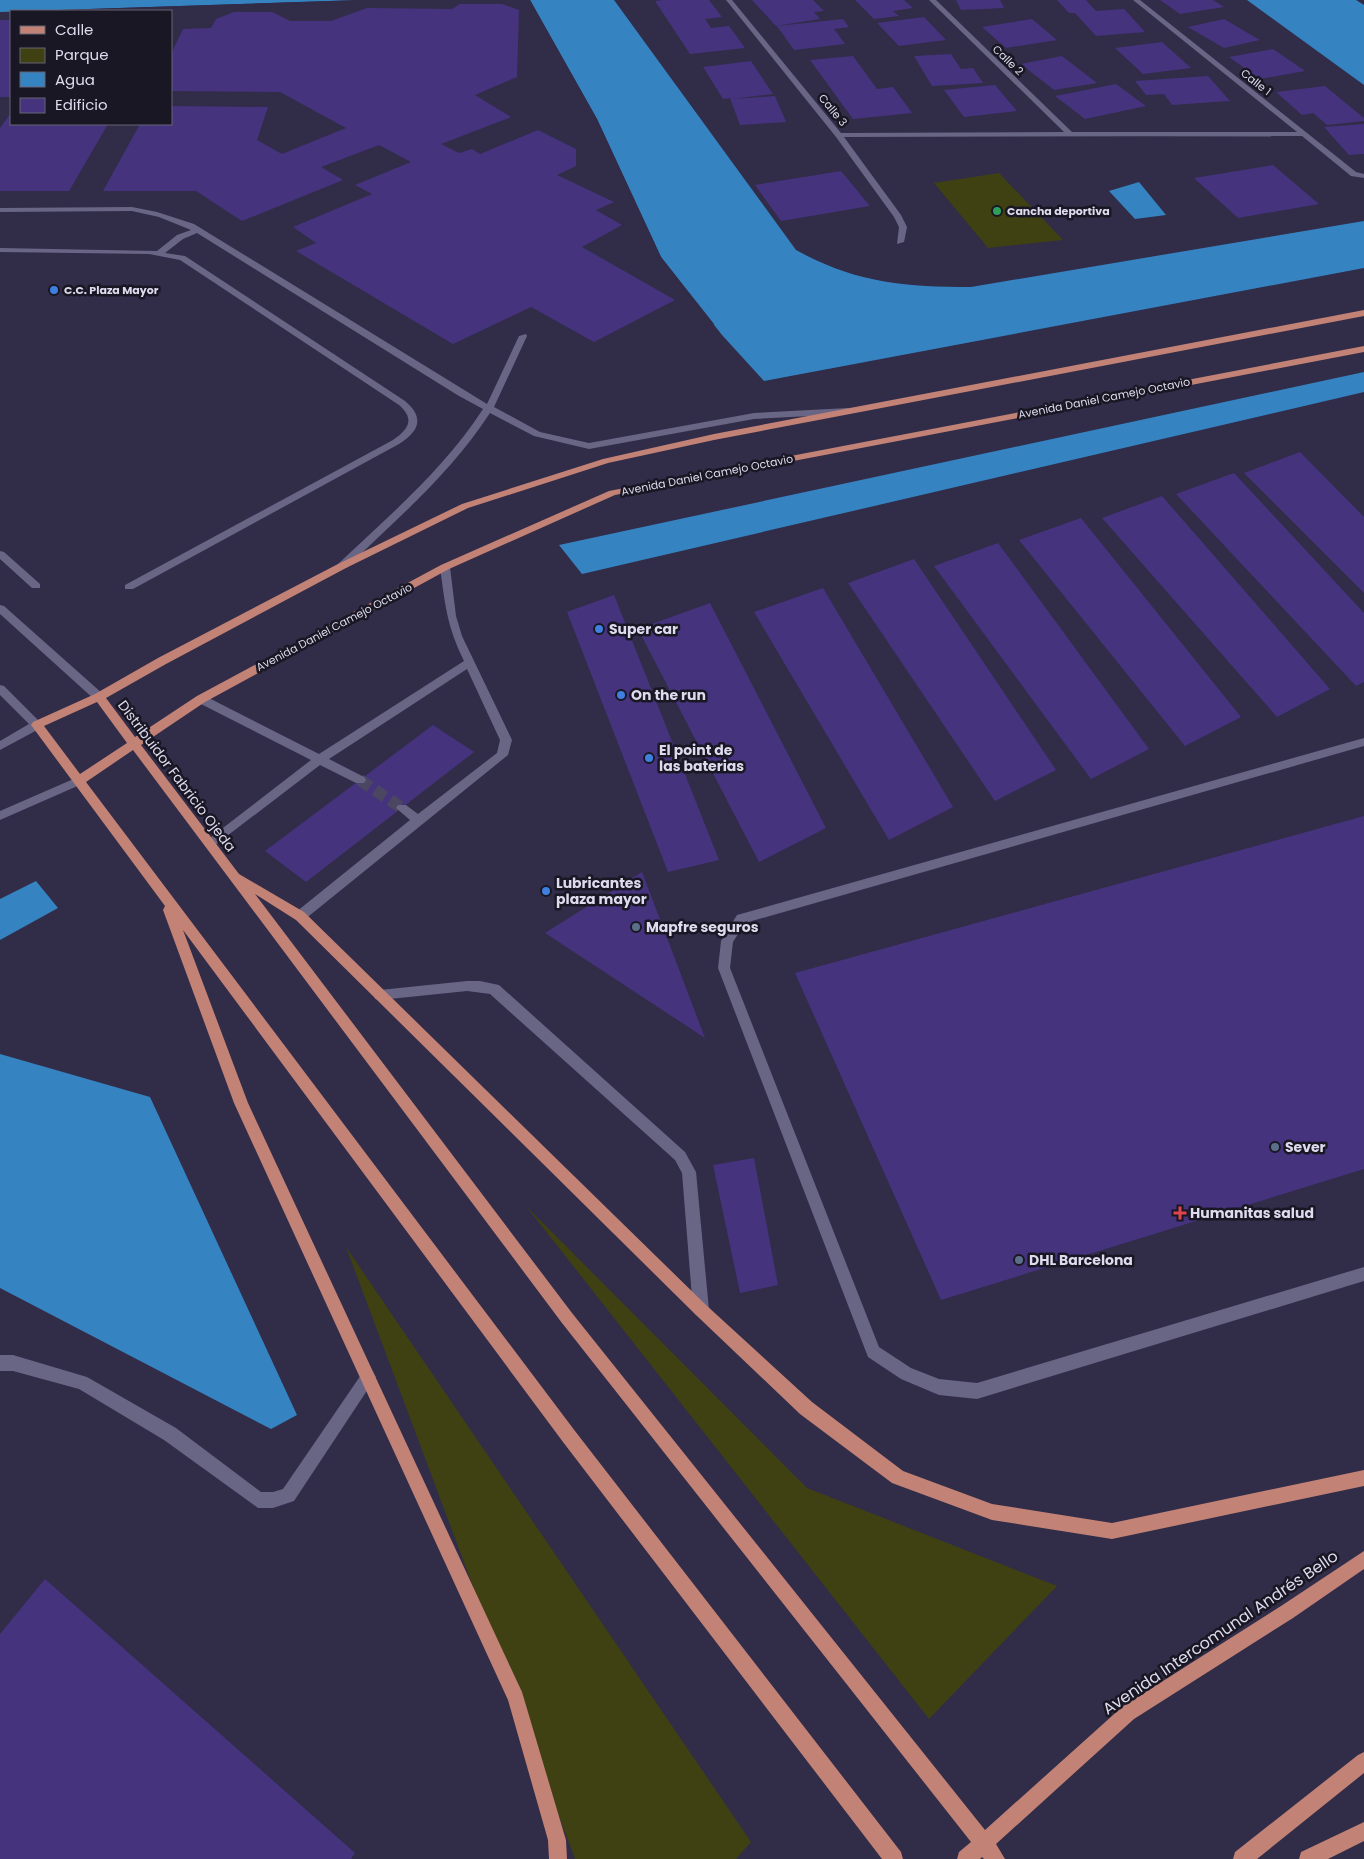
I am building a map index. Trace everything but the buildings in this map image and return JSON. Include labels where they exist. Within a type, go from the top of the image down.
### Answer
[{"type":"main road","points":[[894,1859],[740,1662],[163,896],[37,725],[99,697],[342,566],[465,506],[606,461],[714,437],[1364,313]]},
{"type":"main road","name":"Avenida Daniel Camejo Octavio","points":[[78,781],[201,699],[445,567],[612,493],[1364,349]]},
{"type":"main road","name":"Distribuidor Fabricio Ojeda","points":[[99,697],[567,1318],[996,1859]]},
{"type":"main road","points":[[232,874],[300,916],[701,1310],[806,1408],[898,1477],[992,1512],[1112,1531],[1364,1478]]},
{"type":"main road","points":[[163,896],[241,1103],[516,1698],[557,1840],[558,1859]]},
{"type":"main road","name":"Avenida Intercomunal Andrés Bello","points":[[966,1859],[1128,1713],[1287,1612],[1364,1560]]},
{"type":"main road","points":[[1242,1859],[1364,1761]]},
{"type":"main road","points":[[1308,1859],[1364,1831]]},
{"type":"street","name":"Calle 3","points":[[729,0],[839,135],[898,217],[903,228],[900,242]]},
{"type":"street","name":"Calle 2","points":[[932,0],[1070,134]]},
{"type":"street","name":"Calle 1","points":[[1136,0],[1354,174],[1364,176]]},
{"type":"street","points":[[839,135],[1306,134]]},
{"type":"street","points":[[0,210],[141,210],[164,215],[197,230],[488,409],[537,434],[589,446],[754,416],[856,410]]},
{"type":"street","points":[[160,253],[180,237],[197,230]]},
{"type":"street","points":[[0,250],[160,253],[182,258],[402,403],[410,409],[413,416],[413,424],[404,437],[396,442],[129,587]]},
{"type":"street","points":[[342,566],[423,490],[461,446],[488,409],[523,336]]},
{"type":"street","points":[[0,554],[36,586]]},
{"type":"street","points":[[300,916],[418,820],[502,755],[506,740],[457,636],[451,616],[445,567]]},
{"type":"street","points":[[0,608],[99,697]]},
{"type":"street","points":[[210,844],[320,759],[470,663]]},
{"type":"street","points":[[0,689],[37,725],[0,746]]},
{"type":"street","points":[[201,699],[360,780]]},
{"type":"street","points":[[1364,742],[741,919],[727,941],[724,968],[873,1352],[906,1374],[939,1386],[976,1391],[1364,1274]]},
{"type":"street","name":"Avenida Daniel Camejo Octavio","points":[[0,816],[78,781]]},
{"type":"street","points":[[402,808],[418,820]]},
{"type":"street","points":[[380,994],[466,986],[494,989],[680,1156],[689,1172],[701,1310]]},
{"type":"street","points":[[0,1363],[13,1363],[82,1382],[170,1434],[258,1500],[273,1500],[288,1495],[368,1377]]},
{"type":"green space","name":"Cancha deportiva","points":[[999,173],[1063,240],[988,248],[934,183]]},
{"type":"green space","points":[[526,1206],[807,1488],[1057,1586],[929,1719]]},
{"type":"green space","points":[[346,1247],[751,1842],[736,1859],[575,1859]]},
{"type":"water","points":[[0,0],[359,0],[10,10],[10,12],[0,12]]},
{"type":"water","points":[[530,0],[614,0],[796,250],[839,270],[881,281],[902,284],[971,287],[1364,221],[1364,268],[764,381],[722,335],[661,257],[597,119]]},
{"type":"water","points":[[1247,0],[1356,0],[1364,5],[1364,85]]},
{"type":"water","points":[[1139,182],[1166,215],[1135,219],[1109,191]]},
{"type":"water","points":[[1364,372],[1364,392],[582,574],[559,545]]},
{"type":"water","points":[[36,881],[58,908],[0,940],[0,899]]},
{"type":"water","points":[[0,1054],[150,1097],[297,1415],[271,1429],[0,1288]]},
{"type":"pier","points":[[362,0],[359,2],[131,10],[58,10]]},
{"type":"pier","points":[[527,0],[530,0],[597,119],[661,257],[714,324],[712,325],[659,258],[595,120]]},
{"type":"tunnel","points":[[360,780],[402,808]]},
{"type":"place","name":"Cancha deportiva","points":[[997,211]]},
{"type":"place","name":"C.C. Plaza Mayor","points":[[54,290]]},
{"type":"place","name":"Super car","points":[[599,629]]},
{"type":"place","name":"On the run","points":[[621,695]]},
{"type":"place","name":"El point de las baterias","points":[[649,758]]},
{"type":"place","name":"Lubricantes plaza mayor","points":[[546,891]]},
{"type":"place","name":"Mapfre seguros","points":[[636,927]]},
{"type":"place","name":"Sever","points":[[1275,1147]]},
{"type":"place","name":"Humanitas salud","points":[[1180,1213]]},
{"type":"place","name":"DHL Barcelona","points":[[1019,1260]]}]
